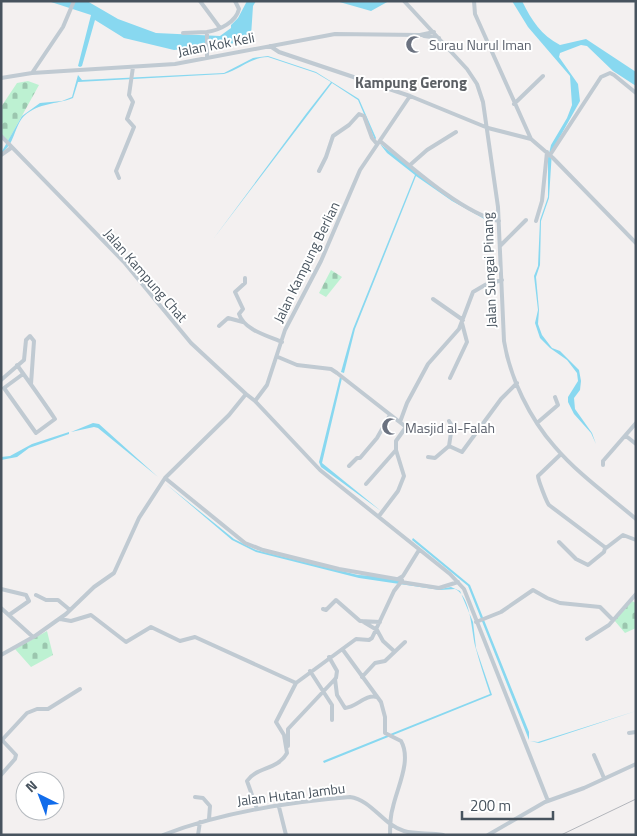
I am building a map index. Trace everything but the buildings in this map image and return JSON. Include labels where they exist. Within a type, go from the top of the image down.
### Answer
[{"type":"street","points":[[32,73],[57,37],[74,1]]},
{"type":"street","points":[[200,1],[220,28]]},
{"type":"street","points":[[182,33],[207,34],[220,28],[236,16],[238,9],[235,1]]},
{"type":"street","name":"Jalan Sungai Pinang","points":[[404,1],[474,78],[483,102],[499,221],[504,341],[506,356],[517,384],[537,423],[561,454],[636,519]]},
{"type":"street","points":[[474,1],[475,14],[530,139]]},
{"type":"street","points":[[419,35],[429,27]]},
{"type":"street","name":"Jalan Kok Keli","points":[[1,78],[32,73],[133,67],[335,34],[419,35],[434,32]]},
{"type":"street","points":[[207,34],[207,56]]},
{"type":"street","points":[[419,35],[439,38]]},
{"type":"street","points":[[270,46],[286,54],[410,96],[488,128],[530,139],[549,154],[636,243]]},
{"type":"street","points":[[119,178],[116,171],[125,154],[134,127],[127,119],[132,107],[129,95],[133,78],[133,67]]},
{"type":"street","points":[[536,221],[542,201],[549,154],[601,77],[610,74],[614,75],[636,94]]},
{"type":"street","points":[[514,104],[543,76]]},
{"type":"street","name":"Jalan Kampung Berlian","points":[[255,402],[267,385],[289,320],[321,261],[360,170],[410,96]]},
{"type":"street","points":[[319,171],[333,136],[349,125],[359,114],[365,118],[372,138],[454,197],[499,221]]},
{"type":"street","points":[[410,165],[456,132]]},
{"type":"street","name":"Jalan Kampung Chat","points":[[1,136],[124,262],[191,343],[246,394]]},
{"type":"street","points":[[1,155],[11,147]]},
{"type":"street","points":[[501,245],[526,220]]},
{"type":"street","points":[[242,322],[239,314],[244,309],[235,292],[245,283],[245,278]]},
{"type":"street","points":[[385,425],[398,421],[428,364],[458,332],[473,292],[485,285],[502,280]]},
{"type":"street","points":[[433,299],[462,322],[467,342],[450,378]]},
{"type":"street","points":[[219,326],[228,318],[242,322],[282,342]]},
{"type":"street","points":[[1,380],[24,360],[26,340],[30,336],[34,340],[31,384]]},
{"type":"street","points":[[278,357],[309,368],[331,369],[390,416],[406,426],[396,441],[396,450],[404,476],[398,491],[379,516]]},
{"type":"street","points":[[17,365],[55,419],[36,433],[4,388],[23,374]]},
{"type":"street","points":[[449,446],[462,452],[501,398],[517,384]]},
{"type":"street","points":[[1,655],[60,619],[94,587],[114,573],[139,518],[165,478],[229,415],[246,394],[320,470],[458,582],[466,592],[476,622],[548,801]]},
{"type":"street","points":[[537,423],[558,406],[555,397]]},
{"type":"street","points":[[349,466],[357,458],[360,458],[390,416]]},
{"type":"street","points":[[428,457],[435,458],[449,446],[452,426],[449,421]]},
{"type":"street","points":[[603,465],[603,461],[636,423]]},
{"type":"street","points":[[626,436],[636,444]]},
{"type":"street","points":[[366,484],[396,450]]},
{"type":"street","points":[[561,454],[538,476],[543,487],[545,499],[553,510],[605,548]]},
{"type":"street","points":[[165,478],[245,543],[263,550],[352,572],[442,588],[458,582]]},
{"type":"street","points":[[559,542],[576,559],[588,565],[604,552],[605,548],[608,548],[624,535],[636,540]]},
{"type":"street","points":[[287,753],[284,734],[276,722],[296,683],[356,639],[370,639],[419,550]]},
{"type":"street","points":[[1,589],[26,595],[29,601],[9,615]]},
{"type":"street","points":[[476,622],[501,612],[534,590],[560,603],[600,607],[613,620]]},
{"type":"street","points":[[587,639],[602,631],[636,594]]},
{"type":"street","points":[[36,595],[46,600],[58,600],[70,610]]},
{"type":"street","points":[[324,609],[326,610],[336,600],[376,630],[383,641],[394,651]]},
{"type":"street","points":[[1,608],[33,637]]},
{"type":"street","points":[[60,619],[71,621],[91,615],[126,642],[151,628],[180,641],[195,637],[296,683]]},
{"type":"street","points":[[362,621],[380,622]]},
{"type":"street","points":[[362,677],[370,667],[375,663],[384,662],[405,642]]},
{"type":"street","points":[[343,650],[377,697],[384,710],[385,721],[383,729],[386,734],[401,741],[404,751],[402,778],[394,802],[390,835]]},
{"type":"street","points":[[329,657],[337,671],[335,680],[336,695],[345,708],[352,707],[369,698],[377,697]]},
{"type":"street","points":[[310,671],[334,710],[332,720]]},
{"type":"street","points":[[257,808],[247,781],[253,774],[277,764],[287,753],[288,729],[335,680]]},
{"type":"street","points":[[1,775],[15,759],[16,755],[2,741],[27,713],[37,709],[48,709],[80,689]]},
{"type":"street","points":[[629,733],[636,732]]},
{"type":"street","points":[[594,755],[604,778]]},
{"type":"street","points":[[488,835],[548,801],[636,764]]},
{"type":"street","points":[[195,797],[201,797],[208,803],[211,810],[210,819]]},
{"type":"street","name":"Jalan Hutan Jambu","points":[[163,835],[210,819],[257,808],[356,798],[366,802],[390,823],[404,831],[444,835]]},
{"type":"street","points":[[279,807],[286,835]]},
{"type":"street","points":[[198,835],[200,822]]},
{"type":"green space","points":[[28,81],[39,85],[8,141],[1,134],[1,107],[17,83]]},
{"type":"green space","points":[[331,270],[342,277],[326,297],[319,293]]},
{"type":"green space","points":[[632,601],[636,603],[636,628],[625,633],[614,620]]},
{"type":"green space","points":[[47,631],[53,655],[31,667],[15,649]]},
{"type":"water","points":[[48,1],[87,1],[118,19],[156,33],[220,36],[231,28],[231,25],[238,18],[247,1],[256,1],[253,6],[251,36],[245,42],[174,50],[124,38],[95,20],[82,66],[80,67],[78,66],[91,15]]},
{"type":"water","points":[[336,1],[389,1],[371,11]]},
{"type":"water","points":[[512,1],[522,1],[538,27],[553,41],[560,45],[586,39],[636,72],[636,86],[613,71],[587,46],[581,45],[560,53],[559,57],[578,84],[580,101],[552,151],[549,198],[541,221],[540,265],[536,277],[539,310],[538,324],[542,335],[552,348],[560,351],[579,370],[581,381],[580,390],[574,398],[575,409],[592,433],[596,444],[591,433],[574,414],[568,402],[568,397],[578,381],[577,373],[567,360],[550,348],[540,338],[535,323],[538,310],[534,276],[538,266],[540,220],[548,197],[548,158],[551,145],[567,118],[572,105],[570,76],[528,27]]},
{"type":"water","points":[[268,56],[316,72],[359,99],[376,138],[375,140],[358,100],[332,83],[214,238],[331,82],[316,73],[268,57],[251,61],[224,74],[78,82],[73,98],[62,101],[72,97],[78,75],[82,80],[224,73],[253,58]]},
{"type":"water","points":[[62,101],[36,108],[24,116],[6,150],[1,153],[22,116],[40,103]]},
{"type":"water","points":[[380,144],[441,191],[489,219],[488,221],[452,201],[416,176],[355,329],[344,373],[341,372],[353,329],[415,175],[387,153]]},
{"type":"water","points":[[340,377],[342,378],[322,463],[381,511],[321,467],[319,462]]},
{"type":"water","points":[[93,423],[99,424],[158,477],[98,428],[94,427],[71,432]]},
{"type":"water","points":[[69,432],[69,434],[29,448],[17,457],[1,460],[1,457],[10,456],[32,444]]},
{"type":"water","points":[[166,484],[234,539],[256,550],[358,575],[376,576],[440,589],[451,587],[460,591],[461,593],[455,589],[440,590],[359,578],[256,552],[232,540]]},
{"type":"water","points":[[413,538],[470,585],[529,732],[529,740],[468,586],[412,540]]},
{"type":"water","points":[[469,613],[473,622],[476,648],[492,695],[324,763],[323,761],[490,694],[476,649]]},
{"type":"water","points":[[636,711],[539,743],[530,741],[538,742]]},
{"type":"railway","points":[[561,835],[636,799]]},
{"type":"place","name":"Surau Nurul Iman","points":[[415,44]]},
{"type":"place","name":"Masjid al-Falah","points":[[391,427]]},
{"type":"district","name":"Kampung Gerong","points":[[411,82]]}]
